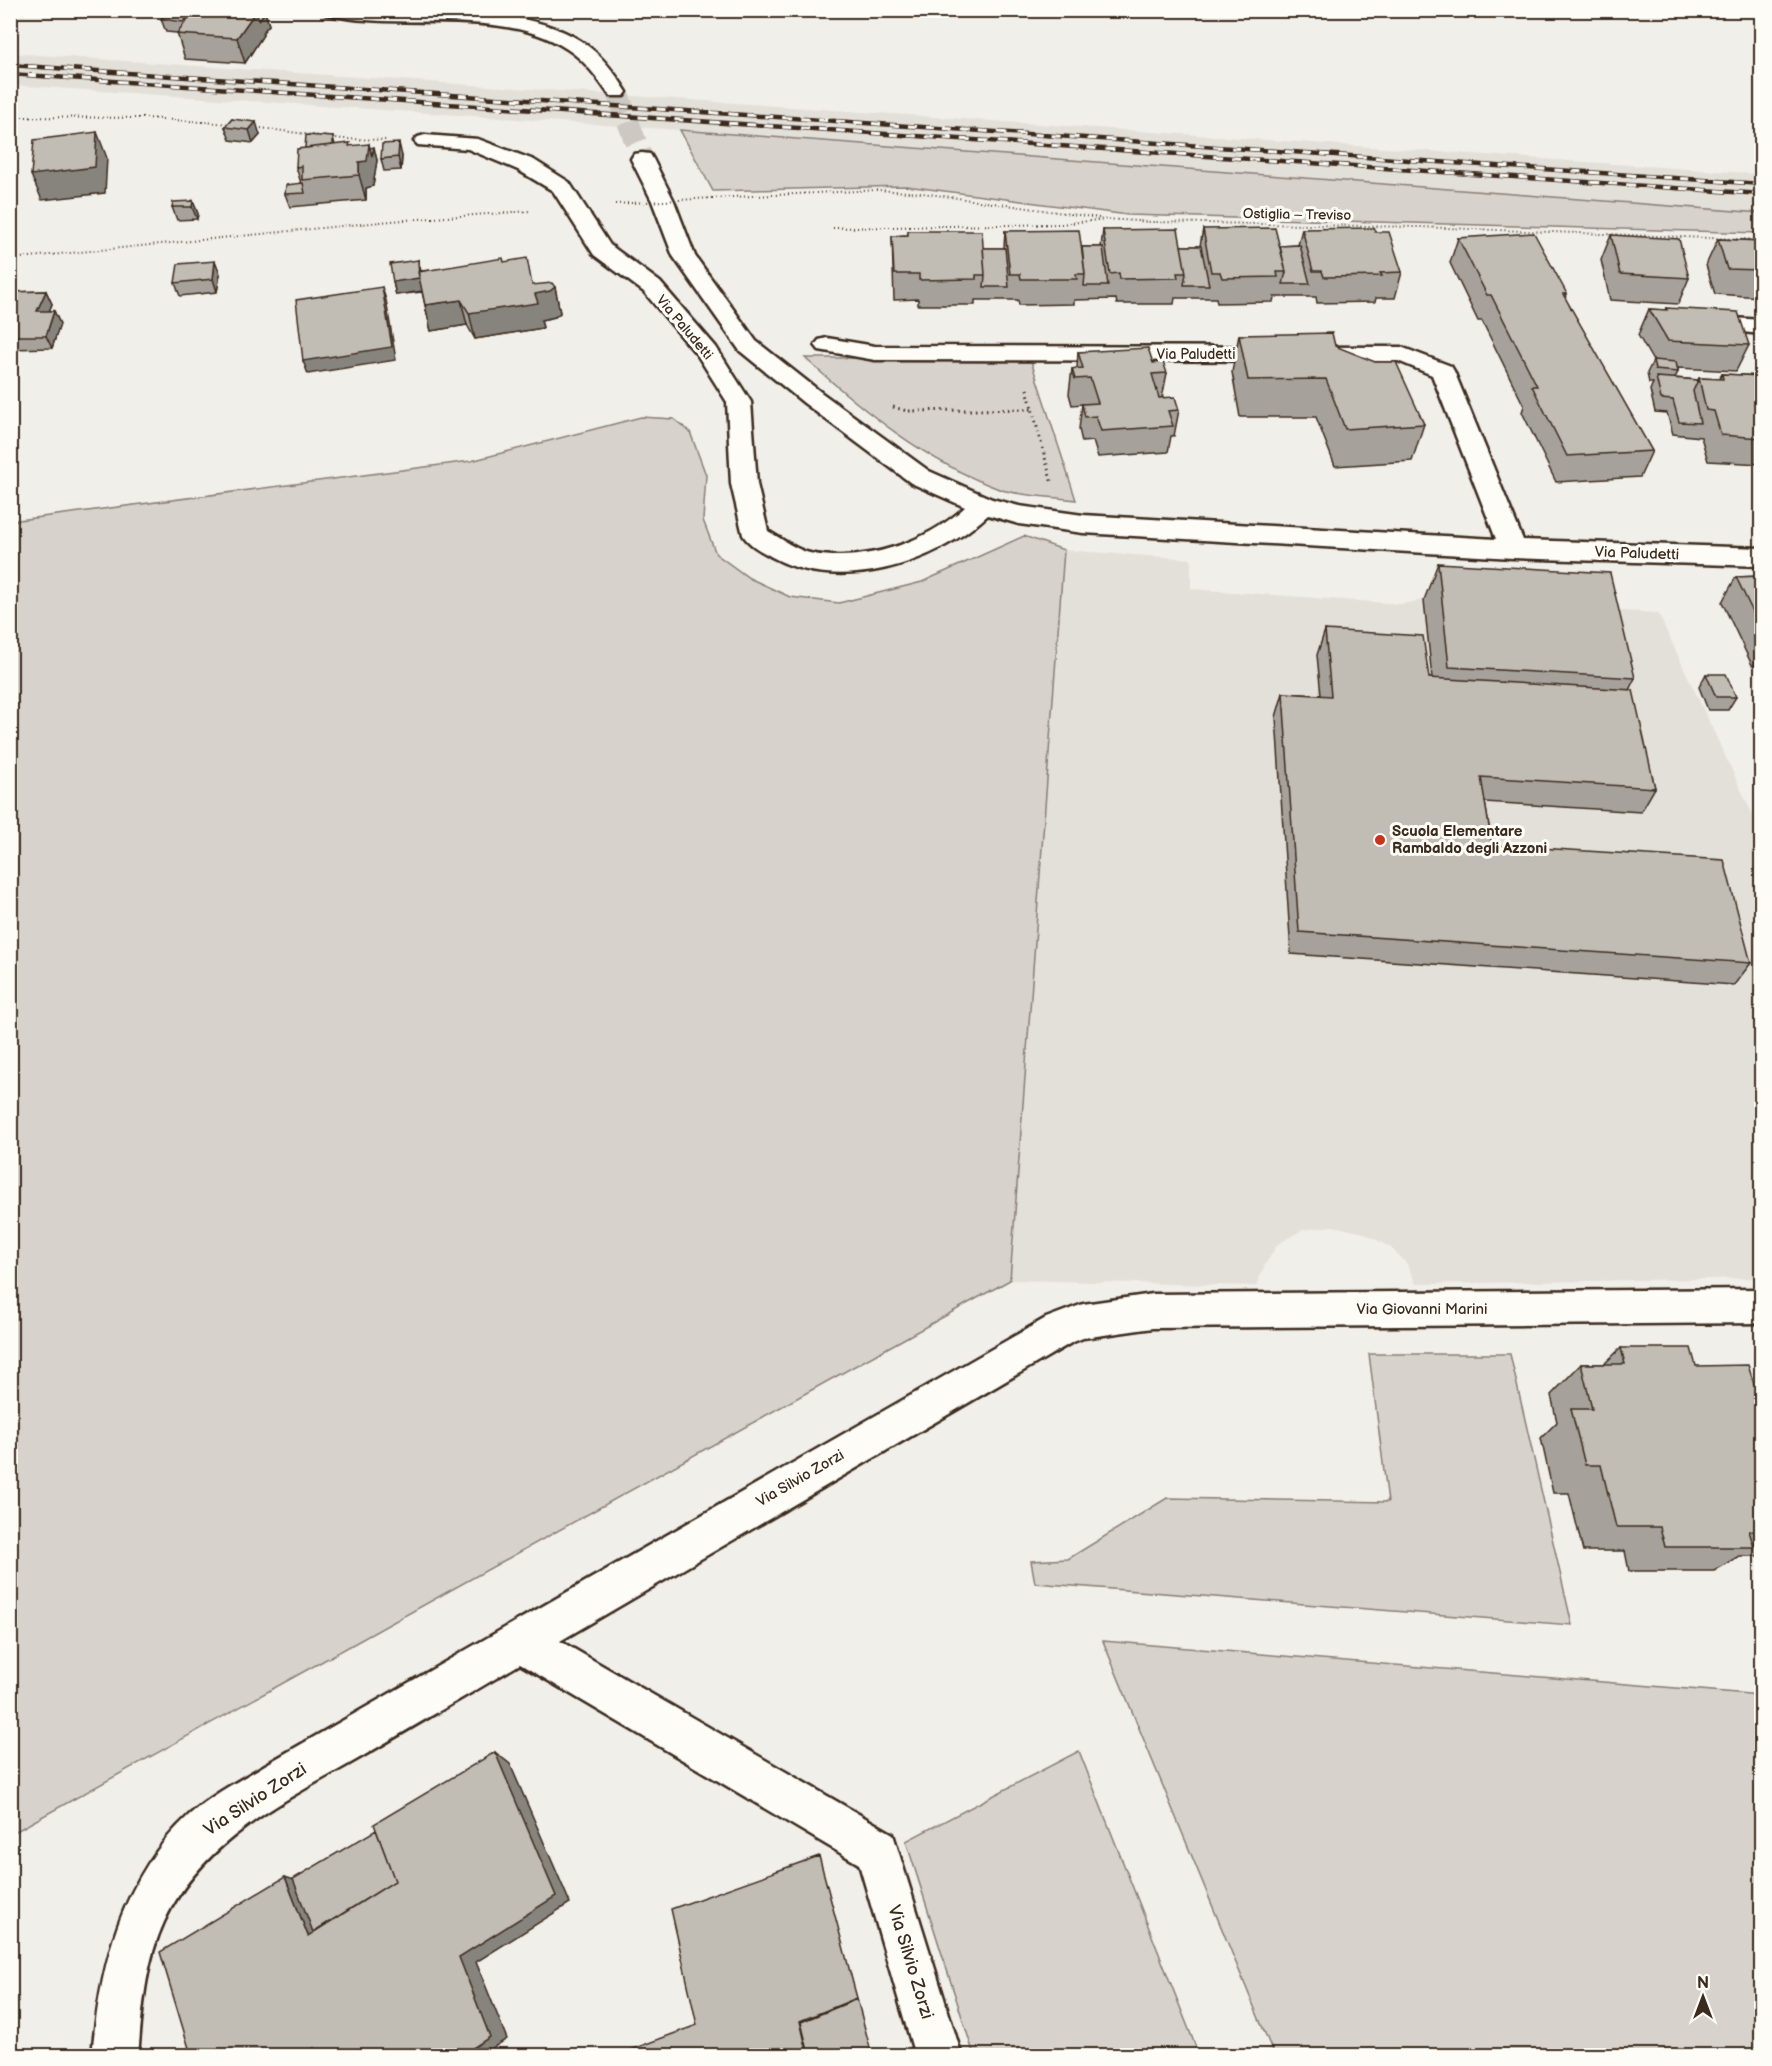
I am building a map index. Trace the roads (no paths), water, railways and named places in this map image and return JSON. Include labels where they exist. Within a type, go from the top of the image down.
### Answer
[{"type":"street","points":[[332,10],[352,14],[504,20],[567,41],[605,71],[617,92]]},
{"type":"street","name":"Via Paludetti","points":[[425,141],[471,143],[526,165],[561,187],[602,250],[652,287],[673,310],[708,352],[739,402],[744,484],[756,535],[784,553],[814,563],[861,564],[911,550],[950,532],[971,519],[983,505]]},
{"type":"street","name":"Via Paludetti","points":[[642,159],[663,201],[684,256],[748,346],[813,398],[920,477],[983,505],[1019,515],[1083,524],[1513,549],[1761,557]]},
{"type":"street","points":[[1719,324],[1761,327]]},
{"type":"street","name":"Via Paludetti","points":[[826,345],[875,353],[1401,354],[1442,371],[1513,549]]},
{"type":"street","name":"Via Giovanni Marini","points":[[1083,1321],[1115,1314],[1153,1311],[1761,1306]]},
{"type":"street","name":"Via Silvio Zorzi","points":[[115,2055],[123,1982],[131,1946],[146,1909],[180,1854],[205,1830],[271,1786],[1036,1341],[1083,1321]]},
{"type":"street","name":"Via Silvio Zorzi","points":[[520,1641],[877,1850],[939,2055]]},
{"type":"tunnel","points":[[617,92],[642,159]]},
{"type":"railway","points":[[10,65],[1762,184]]},
{"type":"railway","points":[[10,74],[1762,194]]},
{"type":"place","name":"Scuola Elementare Rambaldo degli Azzoni","points":[[1380,840]]}]
